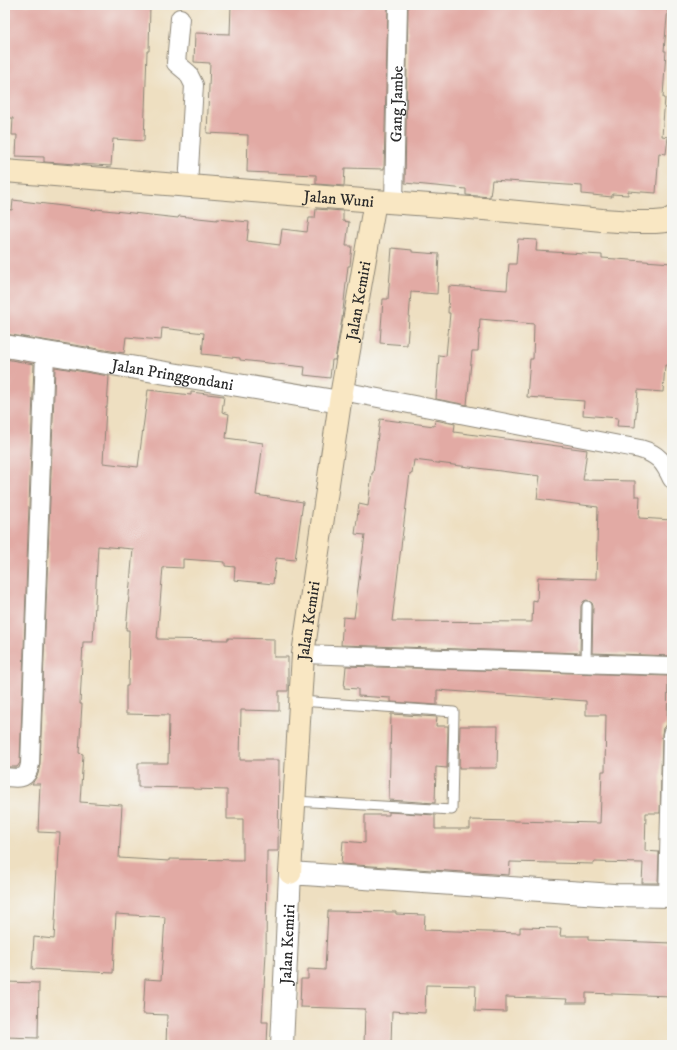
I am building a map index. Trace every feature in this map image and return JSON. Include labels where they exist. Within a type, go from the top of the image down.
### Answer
[{"type":"main road","name":"Jalan Wuni","points":[[5,171],[634,222],[666,221],[672,218]]},
{"type":"main road","name":"Jalan Kemiri","points":[[290,873],[303,654],[341,396],[384,202]]},
{"type":"street","name":"Gang Jambe","points":[[384,202],[398,5]]},
{"type":"street","points":[[180,18],[176,63],[188,73],[194,85],[188,186]]},
{"type":"street","name":"Jalan Pringgondani","points":[[5,346],[341,396]]},
{"type":"street","points":[[5,777],[23,777],[27,775],[30,764],[45,353]]},
{"type":"street","points":[[341,396],[640,449],[651,452],[659,458],[672,479]]},
{"type":"street","points":[[303,654],[672,666]]},
{"type":"street","points":[[290,873],[614,895],[670,896],[672,734]]},
{"type":"street","name":"Jalan Kemiri","points":[[282,1045],[290,873]]},
{"type":"lane","points":[[586,663],[587,606]]},
{"type":"lane","points":[[294,801],[452,810],[454,712],[300,701]]},
{"type":"building","points":[[5,5],[150,5],[144,141],[113,139],[111,166],[44,162],[44,157],[16,156],[17,135],[12,135],[13,118],[5,118]]},
{"type":"building","points":[[231,5],[388,5],[384,169],[345,168],[344,186],[316,184],[316,175],[247,172],[248,135],[207,133],[210,63],[194,62],[195,33],[230,34]]},
{"type":"building","points":[[408,5],[668,6],[664,51],[666,51],[663,97],[665,98],[662,136],[668,137],[666,154],[659,153],[656,193],[628,191],[628,195],[612,194],[612,197],[582,194],[582,186],[492,180],[490,197],[466,195],[466,189],[405,183]]},
{"type":"building","points":[[13,200],[178,218],[179,216],[249,222],[247,241],[280,245],[282,229],[307,232],[309,218],[315,218],[316,209],[343,211],[343,221],[349,222],[346,246],[352,246],[350,266],[348,266],[342,319],[335,360],[332,360],[330,378],[304,375],[305,367],[202,354],[204,333],[162,328],[161,340],[126,337],[124,353],[5,334],[5,209],[12,210]]},
{"type":"building","points":[[518,239],[537,240],[536,251],[602,255],[602,258],[672,263],[672,366],[665,365],[663,392],[638,390],[635,427],[617,426],[618,418],[583,415],[584,401],[527,397],[530,359],[533,359],[534,324],[480,319],[478,351],[472,351],[467,405],[436,399],[439,355],[446,356],[450,313],[448,313],[449,286],[507,290],[509,264],[516,264]]},
{"type":"building","points":[[392,248],[412,250],[412,252],[439,254],[437,294],[411,292],[407,345],[380,343],[383,299],[388,299]]},
{"type":"building","points":[[5,359],[34,364],[20,763],[17,767],[5,767]]},
{"type":"building","points":[[55,367],[109,376],[103,463],[138,467],[148,390],[191,395],[191,392],[224,396],[222,412],[229,414],[226,438],[263,443],[256,495],[303,502],[295,560],[276,558],[273,584],[234,580],[235,567],[225,566],[225,562],[183,559],[183,568],[163,567],[157,639],[274,639],[274,657],[288,657],[288,691],[279,691],[279,711],[241,710],[240,760],[279,760],[278,851],[267,851],[266,953],[262,1022],[268,1022],[267,1044],[216,1043],[216,1045],[166,1045],[167,1015],[143,1014],[145,979],[161,980],[165,917],[116,914],[113,973],[32,969],[34,937],[54,939],[60,833],[38,832],[40,784],[32,784],[38,774],[40,764]],"holes":[[[98,546],[133,549],[126,630],[129,630],[126,714],[169,715],[168,763],[138,763],[138,787],[227,790],[227,819],[243,819],[243,860],[169,859],[169,861],[119,858],[122,805],[80,802],[83,754],[79,753],[82,704],[80,704],[83,642],[93,642]]]},
{"type":"building","points":[[380,419],[434,426],[435,420],[455,424],[454,432],[587,450],[583,480],[635,481],[635,496],[640,496],[639,518],[672,520],[672,656],[592,653],[593,606],[592,603],[587,600],[584,601],[581,606],[580,653],[341,645],[343,617],[354,618],[365,535],[355,534],[359,504],[368,506]],"holes":[[[414,460],[540,476],[537,499],[598,507],[596,579],[538,577],[537,601],[533,600],[532,622],[392,621],[410,473],[412,474]]]},
{"type":"building","points":[[346,666],[668,676],[667,725],[663,728],[662,734],[660,813],[646,813],[645,851],[659,852],[658,883],[642,883],[643,863],[594,862],[594,864],[510,862],[509,875],[341,864],[343,841],[365,843],[365,815],[389,815],[389,812],[435,815],[435,829],[470,829],[470,820],[600,823],[602,771],[605,771],[606,715],[586,715],[586,701],[437,690],[437,705],[391,702],[391,698],[358,696],[358,689],[344,688]]},
{"type":"building","points":[[391,714],[437,717],[436,726],[448,726],[447,768],[436,767],[435,803],[389,800]]},
{"type":"building","points":[[460,726],[498,726],[497,768],[459,768]]},
{"type":"building","points":[[328,911],[396,912],[396,914],[425,915],[424,930],[520,933],[520,927],[561,928],[560,936],[588,936],[588,940],[672,943],[672,996],[586,993],[586,1003],[566,1003],[567,999],[506,997],[506,1012],[475,1011],[476,986],[426,985],[425,1013],[392,1011],[391,1045],[364,1045],[365,1009],[300,1007],[301,979],[308,979],[308,969],[325,970]]},
{"type":"building","points":[[5,982],[39,983],[38,1038],[5,1037]]}]
